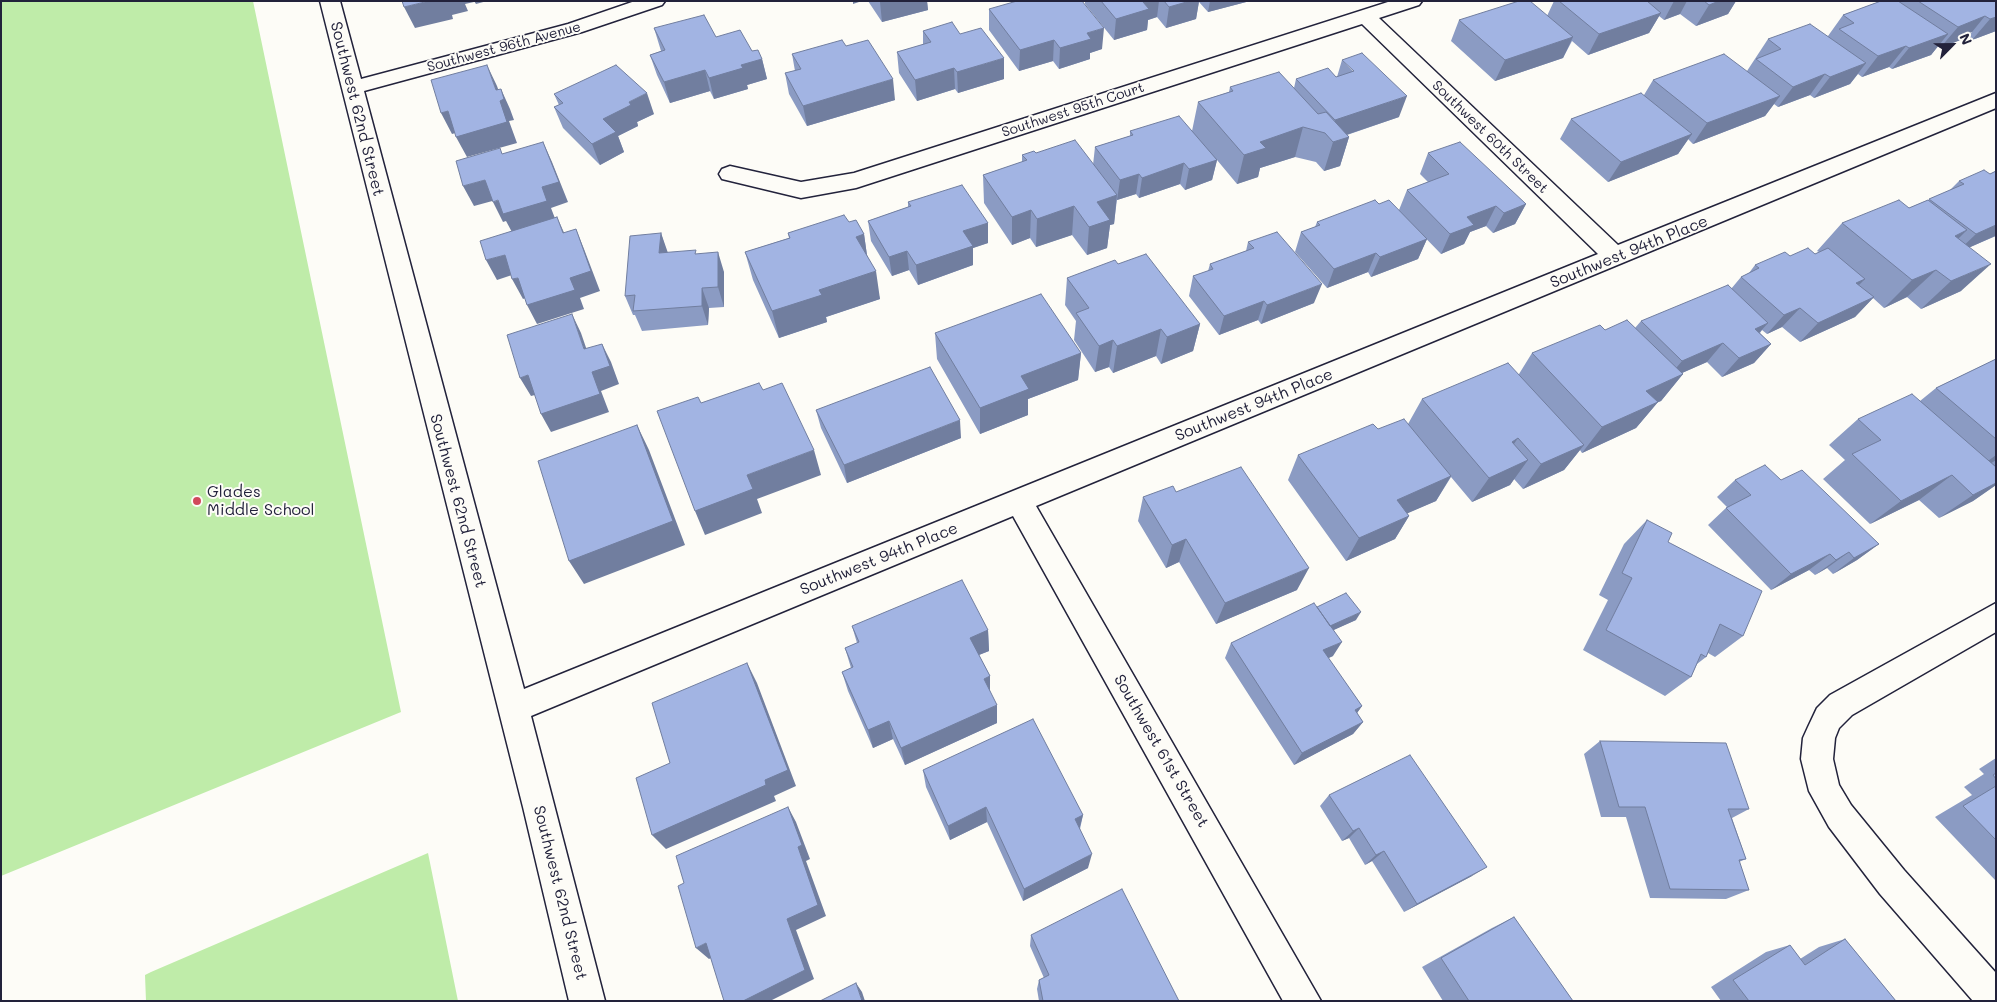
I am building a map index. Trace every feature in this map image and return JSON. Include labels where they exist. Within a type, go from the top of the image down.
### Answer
[{"type":"street","name":"Southwest 62nd Street","points":[[330,1],[587,1001]]},
{"type":"street","name":"Southwest 96th Avenue","points":[[351,88],[575,28],[655,1]]},
{"type":"street","name":"Southwest 95th Court","points":[[730,174],[802,190],[847,182],[1412,1]]},
{"type":"street","name":"Southwest 60th Street","points":[[1365,16],[1616,257]]},
{"type":"street","name":"Southwest 94th Place","points":[[512,710],[1996,100]]},
{"type":"street","name":"Southwest 61st Street","points":[[1019,501],[1303,1001]]},
{"type":"street","points":[[1996,616],[1841,705],[1828,718],[1819,738],[1817,759],[1825,790],[1840,816],[1892,882],[1996,1000]]},
{"type":"green space","name":"Glades Middle School","points":[[1,1],[253,1],[401,712],[1,876]]},
{"type":"green space","points":[[428,853],[458,1001],[146,1001],[145,975]]},
{"type":"building","points":[[402,1],[429,1],[404,7]]},
{"type":"building","points":[[1017,1],[1082,1],[1104,28],[1087,33],[1091,39],[1060,48],[1054,40],[1020,50],[989,9]]},
{"type":"building","points":[[1101,1],[1144,1],[1149,9],[1116,19]]},
{"type":"building","points":[[1164,1],[1190,1],[1169,7]]},
{"type":"building","points":[[1519,1],[1530,1],[1573,37],[1505,60],[1459,20]]},
{"type":"building","points":[[1559,1],[1647,1],[1661,13],[1599,34]]},
{"type":"building","points":[[1704,1],[1719,1],[1709,5]]},
{"type":"building","points":[[1881,1],[1898,1],[1948,34],[1909,48],[1906,46],[1878,56],[1839,29],[1854,23],[1843,15]]},
{"type":"building","points":[[1918,1],[1996,1],[1996,17],[1990,19],[1985,16],[1958,27]]},
{"type":"building","points":[[704,15],[716,37],[740,30],[752,51],[758,50],[762,59],[741,65],[743,68],[709,78],[705,70],[664,82],[650,55],[665,50],[654,28]]},
{"type":"building","points":[[952,22],[960,34],[981,28],[1004,58],[957,72],[954,68],[915,80],[897,52],[931,42],[923,31]]},
{"type":"building","points":[[1810,24],[1866,63],[1830,77],[1825,74],[1793,87],[1756,59],[1781,49],[1768,39]]},
{"type":"building","points":[[842,40],[846,46],[868,40],[893,79],[803,106],[785,73],[801,69],[792,54]]},
{"type":"building","points":[[1362,53],[1407,96],[1335,120],[1296,79],[1328,68],[1336,77],[1354,71],[1342,60]]},
{"type":"building","points":[[1724,54],[1780,96],[1707,123],[1653,80]]},
{"type":"building","points":[[487,65],[496,90],[501,89],[504,99],[500,101],[507,122],[456,137],[448,111],[441,113],[431,80]]},
{"type":"building","points":[[616,65],[647,93],[629,102],[631,105],[603,119],[616,132],[592,144],[554,107],[563,103],[554,94]]},
{"type":"building","points":[[1279,72],[1318,114],[1326,112],[1349,137],[1333,142],[1325,133],[1303,127],[1260,142],[1266,148],[1244,155],[1198,102],[1233,91],[1230,87]]},
{"type":"building","points":[[1641,93],[1692,134],[1621,162],[1571,119]]},
{"type":"building","points":[[1179,116],[1217,160],[1189,169],[1184,163],[1142,178],[1139,174],[1120,180],[1095,147],[1133,135],[1130,131]]},
{"type":"building","points":[[1075,140],[1117,195],[1097,202],[1110,220],[1089,227],[1074,206],[1037,219],[1031,210],[1012,217],[983,175],[1027,160],[1022,155],[1034,151],[1036,153]]},
{"type":"building","points":[[543,142],[559,182],[542,187],[547,201],[503,214],[498,200],[493,202],[485,180],[463,186],[456,161],[500,148],[502,154]]},
{"type":"building","points":[[1460,142],[1526,204],[1504,213],[1496,206],[1467,217],[1474,225],[1450,234],[1407,190],[1449,174],[1428,153]]},
{"type":"building","points":[[1984,170],[1990,174],[1996,171],[1996,225],[1976,234],[1929,199],[1964,184],[1959,181]]},
{"type":"building","points":[[962,185],[988,223],[963,231],[973,246],[916,265],[907,251],[889,257],[868,221],[911,206],[908,202]]},
{"type":"building","points":[[1375,200],[1379,204],[1389,200],[1427,239],[1380,257],[1376,253],[1334,269],[1301,232],[1320,225],[1317,222]]},
{"type":"building","points":[[1899,200],[1909,208],[1928,200],[1967,230],[1955,236],[1991,264],[1951,281],[1936,270],[1912,280],[1842,223]]},
{"type":"building","points":[[844,215],[849,222],[856,220],[864,234],[856,237],[876,271],[819,290],[822,295],[772,311],[745,252],[790,238],[788,233]]},
{"type":"building","points":[[557,217],[563,233],[576,229],[591,271],[570,278],[575,290],[527,305],[518,278],[512,279],[505,255],[486,260],[480,241]]},
{"type":"building","points":[[1277,232],[1322,284],[1267,305],[1264,301],[1224,316],[1193,276],[1213,269],[1210,264],[1254,248],[1248,242]]},
{"type":"building","points":[[661,233],[659,253],[696,250],[695,254],[718,252],[718,287],[702,288],[702,306],[633,311],[635,295],[625,296],[630,236]]},
{"type":"building","points":[[1808,248],[1815,254],[1828,248],[1865,279],[1856,283],[1874,297],[1818,323],[1800,308],[1784,315],[1741,277],[1759,268],[1755,265],[1785,252],[1790,256]]},
{"type":"building","points":[[1146,254],[1200,324],[1167,337],[1161,329],[1117,346],[1113,340],[1099,346],[1076,313],[1089,308],[1067,278],[1115,260],[1118,264]]},
{"type":"building","points":[[1728,285],[1768,323],[1755,329],[1771,344],[1739,358],[1723,343],[1682,361],[1641,321]]},
{"type":"building","points":[[1041,294],[1081,353],[1021,376],[1029,389],[980,408],[935,333]]},
{"type":"building","points":[[572,314],[584,349],[602,344],[610,366],[592,372],[600,394],[541,414],[528,375],[520,378],[507,335]]},
{"type":"building","points":[[1627,320],[1683,374],[1646,391],[1658,402],[1602,427],[1532,353],[1600,325],[1605,330]]},
{"type":"building","points":[[1996,359],[1996,439],[1936,388]]},
{"type":"building","points":[[1508,363],[1584,445],[1541,464],[1518,438],[1512,442],[1528,460],[1489,478],[1422,399]]},
{"type":"building","points":[[930,367],[960,420],[844,465],[816,410]]},
{"type":"building","points":[[759,383],[763,390],[782,383],[814,450],[747,475],[753,489],[695,511],[657,411],[698,397],[701,403]]},
{"type":"building","points":[[1912,394],[1996,467],[1996,483],[1973,495],[1952,475],[1901,501],[1852,454],[1881,440],[1858,419]]},
{"type":"building","points":[[1404,419],[1451,476],[1397,500],[1409,516],[1359,538],[1298,455],[1373,424],[1378,429]]},
{"type":"building","points":[[637,425],[673,521],[569,561],[538,461]]},
{"type":"building","points":[[1765,465],[1781,480],[1802,470],[1879,544],[1854,558],[1849,552],[1836,560],[1830,554],[1791,574],[1726,508],[1751,495],[1735,480]]},
{"type":"building","points":[[1241,467],[1309,568],[1225,603],[1186,539],[1172,545],[1143,497],[1173,486],[1176,492]]},
{"type":"building","points":[[1647,520],[1672,533],[1668,542],[1762,591],[1743,636],[1720,624],[1706,657],[1701,654],[1691,677],[1606,630],[1632,578],[1622,573]]},
{"type":"building","points":[[962,580],[988,630],[970,638],[990,676],[984,679],[997,705],[901,748],[889,721],[868,730],[842,672],[853,667],[845,648],[859,642],[852,626]]},
{"type":"building","points":[[1346,593],[1361,612],[1330,626],[1317,607]]},
{"type":"building","points":[[1314,603],[1342,642],[1323,650],[1362,706],[1355,710],[1363,722],[1302,753],[1231,643]]},
{"type":"building","points":[[747,663],[788,770],[765,780],[766,785],[652,835],[636,778],[670,763],[652,703]]},
{"type":"building","points":[[1033,719],[1083,815],[1075,819],[1092,854],[1024,889],[986,807],[948,826],[923,770]]},
{"type":"building","points":[[1600,741],[1726,743],[1749,809],[1728,809],[1746,859],[1739,860],[1749,890],[1670,889],[1645,807],[1619,807]]},
{"type":"building","points":[[1410,755],[1487,867],[1417,904],[1384,851],[1376,855],[1359,828],[1353,831],[1329,795]]},
{"type":"building","points":[[1996,786],[1996,840],[1963,806]]},
{"type":"building","points":[[788,807],[802,845],[798,847],[818,905],[787,919],[805,970],[743,1001],[724,1001],[706,943],[696,948],[678,886],[684,883],[676,856]]},
{"type":"building","points":[[1122,889],[1179,1001],[1043,1001],[1039,980],[1049,975],[1031,935]]},
{"type":"building","points":[[1514,917],[1573,1001],[1469,1001],[1441,958]]},
{"type":"building","points":[[1845,939],[1896,1001],[1749,1001],[1733,980],[1790,945],[1805,965]]},
{"type":"building","points":[[856,983],[862,1001],[820,1001]]},
{"type":"place","name":"Glades Middle School","points":[[197,501]]}]
